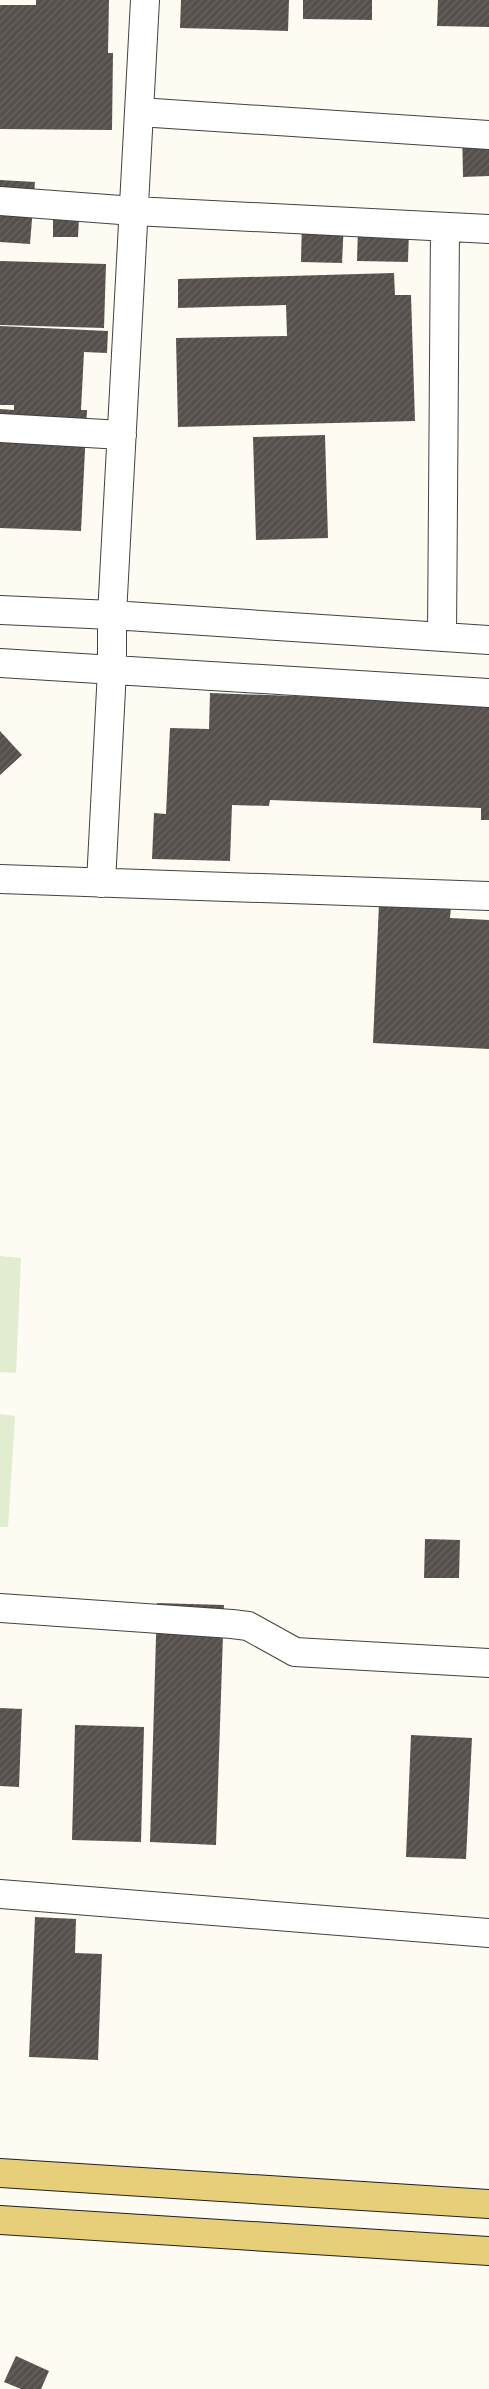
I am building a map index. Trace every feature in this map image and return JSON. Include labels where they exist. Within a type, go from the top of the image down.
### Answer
[{"type":"main road","points":[[0,2173],[489,2204]]},
{"type":"main road","points":[[0,2220],[489,2251]]},
{"type":"street","points":[[101,883],[112,670],[112,615],[145,0]]},
{"type":"street","points":[[140,112],[489,135]]},
{"type":"street","points":[[0,201],[134,211],[489,229]]},
{"type":"street","points":[[442,637],[445,227]]},
{"type":"street","points":[[0,428],[122,436]]},
{"type":"street","points":[[0,610],[112,615],[489,640]]},
{"type":"street","points":[[0,663],[489,693]]},
{"type":"street","points":[[0,879],[489,896]]},
{"type":"street","points":[[0,1608],[248,1626],[295,1652],[489,1663]]},
{"type":"street","points":[[0,1894],[489,1933]]},
{"type":"green space","points":[[0,1256],[21,1258],[16,1373],[0,1372]]},
{"type":"green space","points":[[0,1414],[15,1416],[8,1527],[0,1527]]},
{"type":"building","points":[[36,0],[109,0],[108,53],[113,53],[112,130],[0,129],[0,5],[36,5]]},
{"type":"building","points":[[181,0],[289,0],[288,31],[180,28]]},
{"type":"building","points":[[303,0],[372,0],[372,20],[303,19]]},
{"type":"building","points":[[438,0],[489,0],[489,27],[437,26]]},
{"type":"building","points":[[489,127],[489,176],[463,177],[462,128]]},
{"type":"building","points":[[0,180],[35,182],[30,244],[0,242]]},
{"type":"building","points":[[53,218],[79,218],[78,237],[53,237]]},
{"type":"building","points":[[302,219],[344,221],[342,263],[301,262]]},
{"type":"building","points":[[358,228],[409,230],[408,262],[357,261]]},
{"type":"building","points":[[0,261],[106,264],[104,328],[0,325]]},
{"type":"building","points":[[394,273],[395,295],[411,295],[415,421],[178,427],[176,338],[287,336],[286,305],[178,308],[178,279]]},
{"type":"building","points":[[0,326],[108,331],[107,353],[84,352],[81,410],[87,410],[81,531],[0,528],[0,409],[14,410],[14,405],[0,405]]},
{"type":"building","points":[[325,435],[328,538],[256,540],[253,437]]},
{"type":"building","points":[[210,693],[489,703],[489,820],[481,820],[481,808],[270,800],[269,806],[232,805],[230,861],[152,859],[154,813],[166,814],[170,728],[209,729]]},
{"type":"building","points":[[0,731],[22,755],[0,775]]},
{"type":"building","points":[[379,903],[451,907],[450,918],[489,920],[489,1049],[373,1043]]},
{"type":"building","points":[[425,1539],[460,1540],[459,1578],[424,1578]]},
{"type":"building","points":[[157,1603],[224,1605],[216,1845],[150,1842]]},
{"type":"building","points":[[0,1708],[22,1709],[19,1787],[0,1786]]},
{"type":"building","points":[[75,1725],[144,1727],[141,1842],[72,1840]]},
{"type":"building","points":[[411,1735],[472,1738],[466,1859],[406,1857]]},
{"type":"building","points":[[35,1917],[76,1919],[75,1953],[102,1954],[98,2060],[29,2057]]},
{"type":"building","points":[[16,2356],[49,2371],[41,2389],[21,2389],[4,2382]]}]
